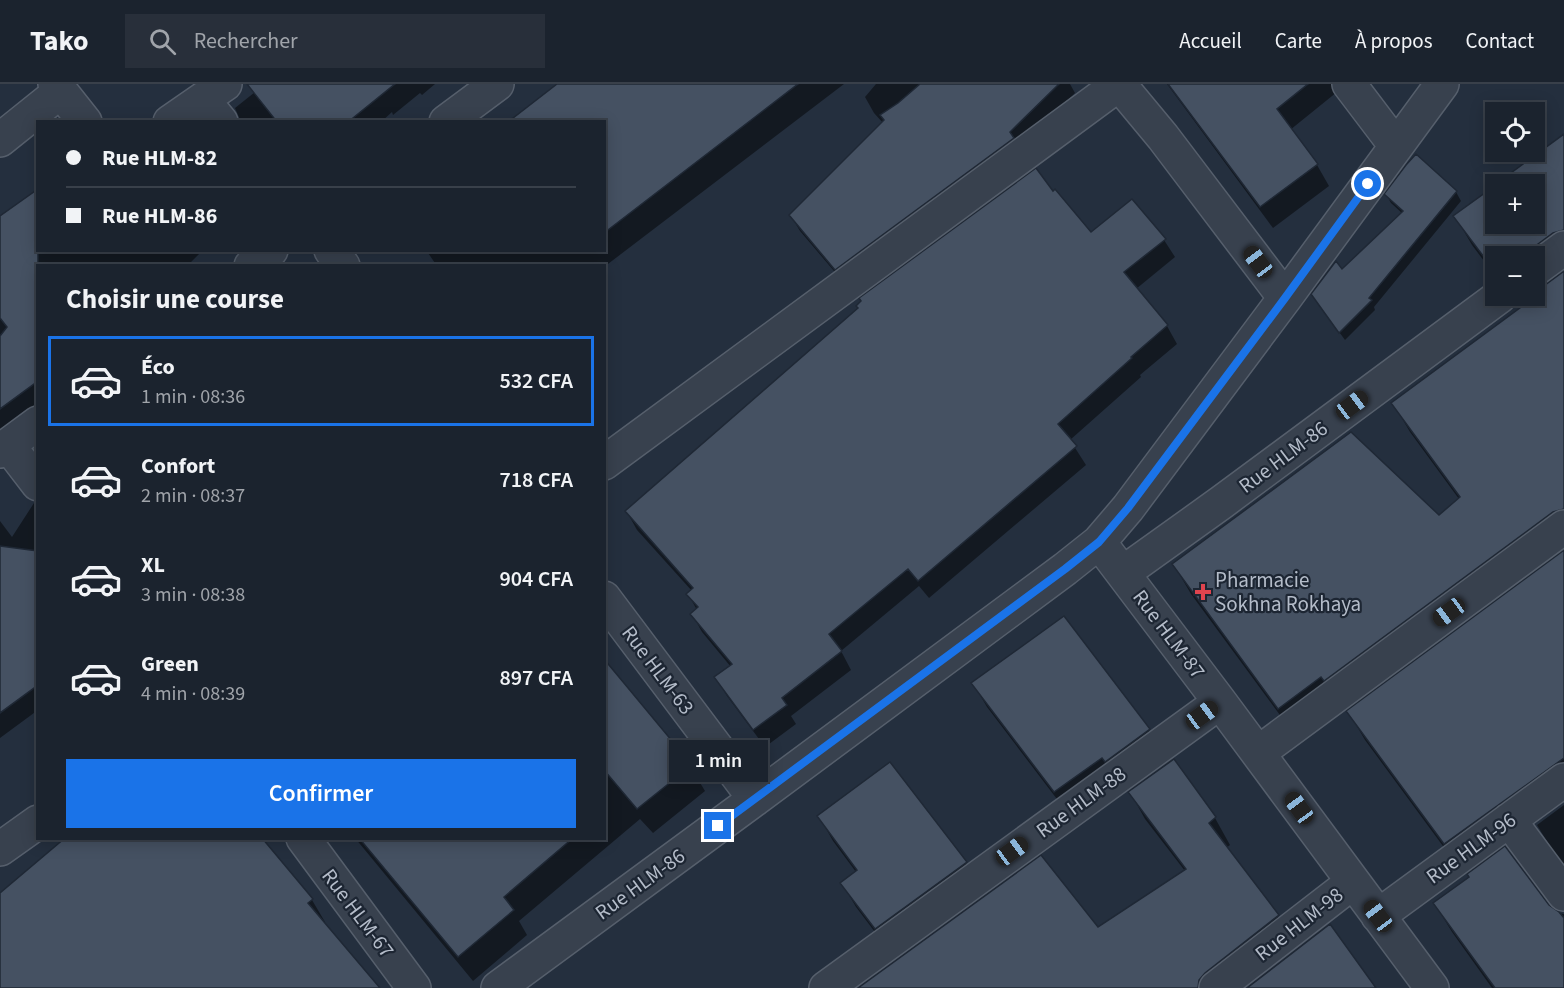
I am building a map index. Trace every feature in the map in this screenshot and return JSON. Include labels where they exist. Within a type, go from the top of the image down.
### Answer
[{"type":"street","points":[[449,120],[497,84]]},
{"type":"street","points":[[606,462],[1119,84],[1163,137],[1285,298]]},
{"type":"street","points":[[1349,84],[1396,146]]},
{"type":"street","name":"Rue HLM-86","points":[[498,988],[755,800],[1099,542],[1128,508],[1442,84]]},
{"type":"street","points":[[0,140],[58,88],[83,120]]},
{"type":"street","points":[[175,120],[216,102]]},
{"type":"street","points":[[1545,262],[1564,248]]},
{"type":"street","points":[[254,264],[268,252]]},
{"type":"street","name":"Rue HLM-86","points":[[1123,573],[1487,306]]},
{"type":"street","points":[[36,424],[4,448],[36,482]]},
{"type":"street","points":[[1258,753],[1564,527]]},
{"type":"street","name":"Rue HLM-87","points":[[1099,542],[1432,988]]},
{"type":"street","name":"Rue HLM-63","points":[[606,603],[755,800]]},
{"type":"street","name":"Rue HLM-88","points":[[826,988],[1220,702]]},
{"type":"street","name":"Rue HLM-96","points":[[1378,916],[1564,780]]},
{"type":"street","points":[[1509,820],[1564,894]]},
{"type":"street","points":[[0,849],[36,823]]},
{"type":"street","name":"Rue HLM-67","points":[[304,840],[414,988]]},
{"type":"street","name":"Rue HLM-98","points":[[1216,988],[1353,882]]},
{"type":"building","points":[[247,84],[395,84],[350,120],[275,120]]},
{"type":"building","points":[[557,84],[798,84],[606,231],[606,120],[511,120]]},
{"type":"building","points":[[920,84],[1059,84],[1010,132],[1014,138],[835,270],[789,215],[884,120],[880,115]]},
{"type":"building","points":[[1168,84],[1308,84],[1277,109],[1318,164],[1260,207]]},
{"type":"building","points":[[1564,134],[1564,230],[1553,233],[1535,246],[1485,246],[1485,258],[1453,216],[1485,193],[1485,234],[1545,234],[1545,174],[1510,174],[1526,162],[1545,162],[1545,148]]},
{"type":"building","points":[[1416,154],[1457,191],[1369,298],[1372,300],[1339,333],[1311,294],[1336,261],[1342,269],[1403,211],[1384,194]]},
{"type":"building","points":[[1036,168],[1053,191],[1055,189],[1091,232],[1132,199],[1166,239],[1124,272],[1168,325],[1058,424],[1077,446],[918,581],[908,569],[829,634],[842,651],[782,698],[787,705],[753,730],[714,677],[732,664],[690,614],[698,607],[686,594],[693,588],[625,511],[858,308],[856,306],[861,301],[859,298]]},
{"type":"building","points":[[36,190],[38,264],[36,264],[36,382],[0,409],[0,336],[7,327],[0,318],[0,216]]},
{"type":"building","points":[[1564,271],[1564,509],[1553,512],[1324,681],[1321,677],[1278,709],[1172,564],[1351,432],[1439,515],[1460,497],[1391,403],[1520,306],[1545,306],[1545,285]]},
{"type":"building","points":[[0,546],[36,551],[36,686],[0,713]]},
{"type":"building","points":[[1564,550],[1564,758],[1444,844],[1346,711]]},
{"type":"building","points":[[1064,616],[1150,729],[1105,762],[1102,758],[1054,792],[971,683]]},
{"type":"building","points":[[606,661],[692,765],[637,809],[606,772]]},
{"type":"building","points":[[1174,759],[1216,817],[1209,823],[1279,915],[1205,973],[1199,980],[1198,988],[858,988],[1041,855],[1098,927],[1186,869],[1128,792]]},
{"type":"building","points":[[890,762],[967,862],[875,929],[840,883],[857,870],[817,816]]},
{"type":"building","points":[[63,840],[264,840],[313,899],[308,903],[380,988],[0,988],[0,893]]},
{"type":"building","points":[[361,840],[571,840],[504,897],[514,910],[458,957]]},
{"type":"building","points":[[1505,846],[1549,905],[1564,918],[1564,988],[1495,988],[1433,903],[1469,877],[1467,874]]},
{"type":"building","points":[[1330,924],[1376,988],[1247,988]]},
{"type":"place","name":"Pharmacie Sokhna Rokhaya","points":[[1203,592]]},
{"type":"route","points":[[718,826],[1099,542],[1128,508],[1368,184]]}]
